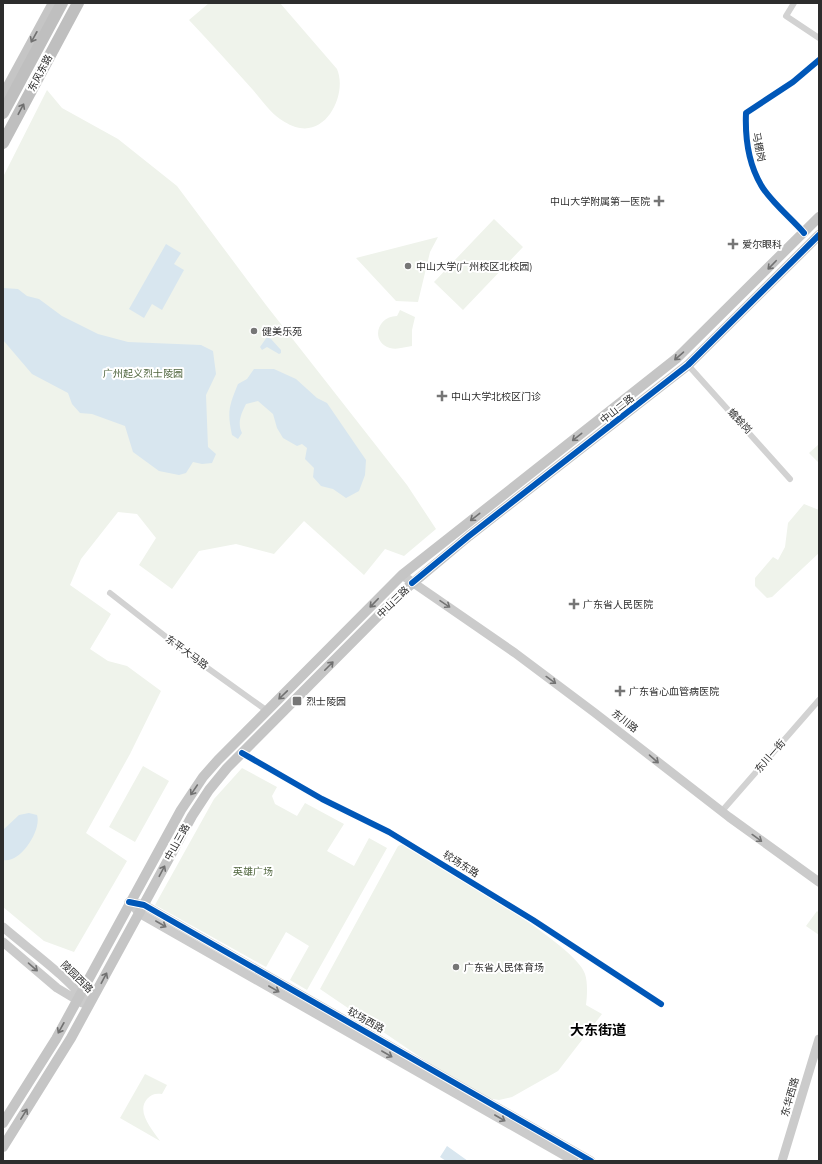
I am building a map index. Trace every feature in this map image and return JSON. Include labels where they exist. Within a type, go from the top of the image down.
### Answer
[{"type":"highway","points":[[3,113],[9,93],[62,3]]},
{"type":"highway","name":"东风东路","points":[[3,144],[78,3]]},
{"type":"main road","points":[[9,93],[53,3]]},
{"type":"main road","name":"中山二路","points":[[402,575],[656,376],[694,343],[819,217]]},
{"type":"main road","name":"中山二路","points":[[412,583],[469,536],[688,365],[818,239]]},
{"type":"main road","name":"中山三路","points":[[3,1123],[52,1045],[129,902],[196,788],[218,760],[266,710],[402,575]]},
{"type":"main road","name":"中山三路","points":[[3,1147],[89,1005],[202,799],[215,782],[242,753],[412,583]]},
{"type":"street","points":[[794,3],[786,16],[819,38]]},
{"type":"street","name":"马棚岗","points":[[804,233],[761,186],[753,170],[745,136],[746,113],[792,82],[819,60]]},
{"type":"street","name":"蟾蜍岗","points":[[688,365],[790,479]]},
{"type":"street","points":[[656,376],[664,385]]},
{"type":"street","name":"东川路","points":[[402,575],[515,653],[595,712],[722,812],[819,882]]},
{"type":"street","name":"东平大马路","points":[[110,593],[188,654],[266,710]]},
{"type":"street","name":"东川一街","points":[[722,812],[819,700]]},
{"type":"street","name":"较场东路","points":[[242,753],[322,799],[389,832],[533,920],[661,1004]]},
{"type":"street","name":"较场西路","points":[[129,902],[574,1161]]},
{"type":"street","name":"较场西路","points":[[141,909],[591,1161]]},
{"type":"street","name":"陵园西路","points":[[3,927],[78,997],[89,1005]]},
{"type":"street","name":"陵园西路","points":[[3,942],[57,988],[78,997]]},
{"type":"street","name":"东华西路","points":[[782,1161],[819,1039]]},
{"type":"green space","points":[[209,3],[280,3],[337,69],[340,89],[333,109],[327,118],[310,128],[300,128],[287,123],[273,113],[189,20]]},
{"type":"green space","name":"广州起义烈士陵园","points":[[47,90],[62,108],[118,139],[177,186],[266,305],[407,485],[436,529],[404,556],[385,549],[364,575],[304,521],[274,554],[236,544],[199,551],[172,589],[139,565],[156,538],[137,514],[118,512],[81,559],[70,585],[111,614],[90,649],[108,661],[127,666],[161,691],[130,754],[86,833],[127,861],[74,952],[44,941],[3,907],[3,177]]},
{"type":"green space","points":[[494,219],[523,247],[463,310],[434,282]]},
{"type":"green space","points":[[438,237],[430,252],[418,302],[396,301],[356,258]]},
{"type":"green space","points":[[400,310],[415,317],[412,330],[412,346],[393,349],[384,345],[380,340],[378,330],[385,320],[390,317],[397,316]]},
{"type":"green space","points":[[819,444],[819,463],[809,453]]},
{"type":"green space","points":[[804,504],[819,510],[819,553],[772,597],[767,598],[755,586],[755,578],[773,557],[778,560],[785,547],[788,523]]},
{"type":"green space","points":[[143,766],[169,781],[135,842],[109,827]]},
{"type":"green space","name":"英雄广场","points":[[242,768],[277,787],[272,796],[275,804],[297,816],[305,803],[344,824],[327,851],[354,866],[369,838],[387,848],[307,990],[290,980],[309,946],[286,932],[266,967],[155,905],[214,799]]},
{"type":"green space","name":"广东省人民体育场","points":[[403,844],[473,886],[532,925],[576,961],[585,974],[587,986],[586,1005],[602,1014],[558,1071],[512,1097],[499,1100],[487,1098],[442,1072],[320,989],[398,846]]},
{"type":"green space","points":[[817,911],[819,913],[819,935],[806,926]]},
{"type":"green space","points":[[145,1074],[167,1085],[162,1094],[154,1094],[147,1099],[143,1109],[149,1126],[160,1141],[120,1118]]},
{"type":"shaded area","points":[[166,244],[181,253],[174,264],[184,270],[162,310],[152,304],[144,318],[129,309]]},
{"type":"shaded area","points":[[3,288],[18,289],[27,296],[39,299],[62,316],[98,334],[128,342],[201,345],[213,351],[216,374],[206,395],[208,447],[216,454],[212,463],[202,464],[193,462],[186,473],[179,475],[159,471],[133,452],[125,426],[92,414],[80,413],[72,404],[68,393],[32,374],[3,340]]},
{"type":"shaded area","points":[[267,337],[271,339],[281,350],[281,353],[279,354],[267,347],[262,350],[260,347]]},
{"type":"shaded area","points":[[254,369],[274,369],[296,379],[317,398],[327,403],[366,460],[365,475],[359,491],[346,498],[333,489],[321,486],[313,477],[314,468],[305,459],[307,448],[302,444],[297,446],[283,438],[277,428],[273,414],[258,401],[246,404],[241,415],[240,422],[242,433],[238,439],[232,435],[229,415],[233,398],[238,384],[247,379]]},
{"type":"shaded area","points":[[29,813],[37,815],[38,821],[33,837],[23,851],[16,857],[10,860],[3,860],[3,830],[19,815]]},
{"type":"shaded area","points":[[447,1146],[468,1161],[446,1161],[440,1157]]},
{"type":"cycle path","points":[[804,233],[769,197],[757,177],[748,150],[746,113],[793,82],[819,60]]},
{"type":"cycle path","points":[[412,583],[469,536],[688,365],[819,235]]},
{"type":"cycle path","points":[[242,753],[322,799],[389,832],[533,920],[661,1004]]},
{"type":"cycle path","points":[[129,902],[144,905],[591,1161]]},
{"type":"place","name":"中山大学附属第一医院","points":[[659,201]]},
{"type":"place","name":"爱尔眼科","points":[[733,244]]},
{"type":"place","name":"中山大学(广州校区北校园)","points":[[408,266]]},
{"type":"place","name":"健美乐苑","points":[[254,331]]},
{"type":"place","name":"中山大学北校区门诊","points":[[442,396]]},
{"type":"place","name":"广东省人民医院","points":[[574,604]]},
{"type":"place","name":"广东省心血管病医院","points":[[620,691]]},
{"type":"place","name":"烈士陵园","points":[[297,701]]},
{"type":"place","name":"广东省人民体育场","points":[[456,967]]},
{"type":"district","name":"大东街道","points":[[598,1030]]}]
